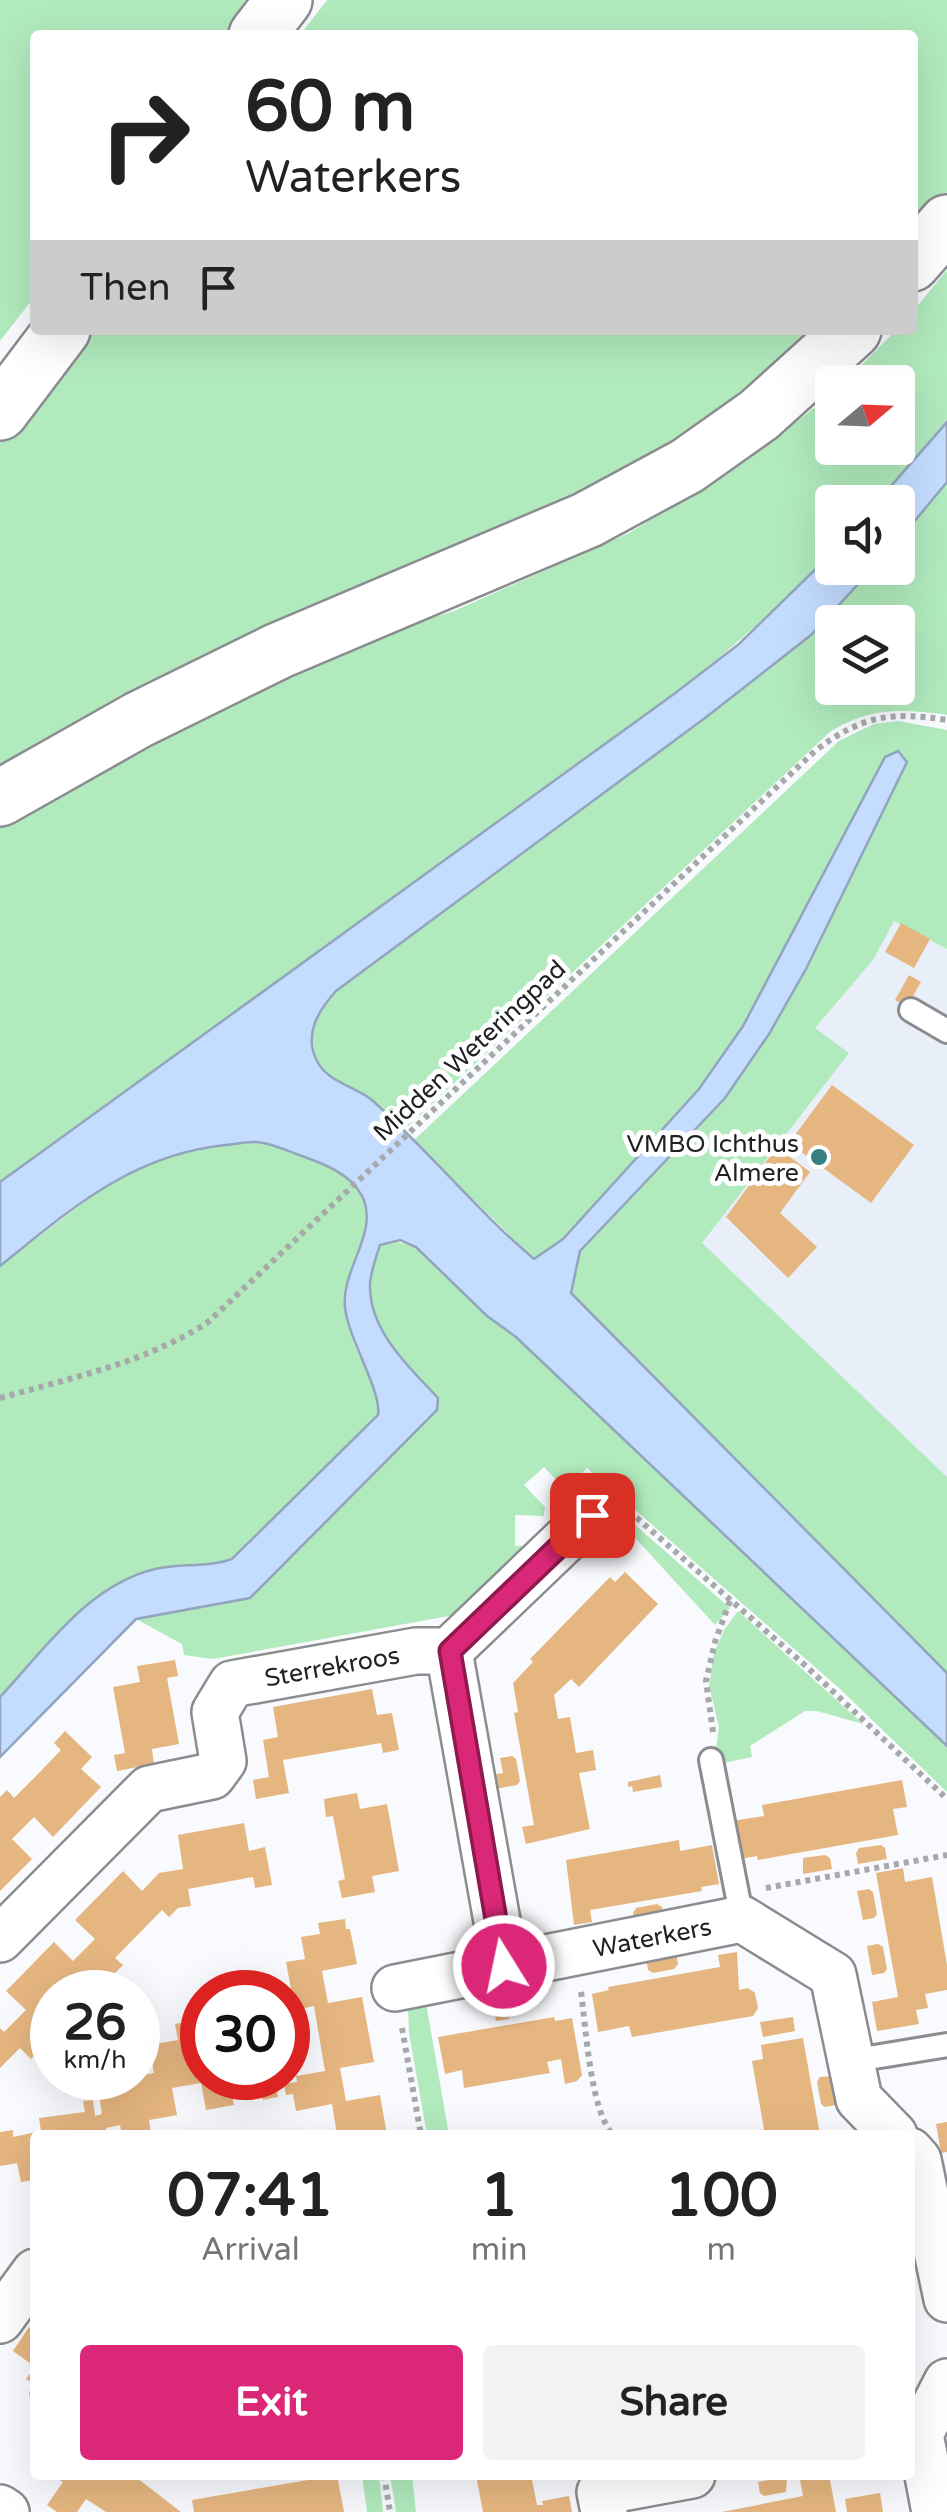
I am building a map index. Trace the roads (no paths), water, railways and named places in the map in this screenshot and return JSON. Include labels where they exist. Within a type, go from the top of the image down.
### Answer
[{"type":"highway","points":[[261,30],[284,0]]},
{"type":"highway","points":[[291,30],[314,0]]},
{"type":"highway","points":[[918,256],[947,223]]},
{"type":"highway","points":[[0,372],[30,333]]},
{"type":"highway","points":[[0,412],[58,335]]},
{"type":"highway","points":[[0,798],[138,720],[278,651],[587,520],[687,466],[759,415],[847,335]]},
{"type":"street","points":[[504,1966],[450,1651],[610,1513]]},
{"type":"street","name":"Sterrekroos","points":[[0,1938],[148,1789],[212,1776],[223,1761],[215,1712],[232,1684],[416,1651],[450,1651]]},
{"type":"street","name":"Waterkers","points":[[395,1988],[575,1952],[739,1906],[833,1975],[858,2099],[889,2130]]},
{"type":"street","points":[[915,2157],[947,2299]]},
{"type":"street","points":[[0,2320],[30,2279]]},
{"type":"street","points":[[935,2512],[915,2434],[947,2382]]},
{"type":"street","points":[[604,2512],[600,2492],[665,2480]]},
{"type":"lane","points":[[911,1010],[947,1031]]},
{"type":"lane","name":"Waterkers","points":[[710,1760],[739,1906]]},
{"type":"lane","points":[[850,2061],[947,2045]]},
{"type":"water","points":[[947,422],[947,482],[915,521],[915,485],[892,485],[909,465],[915,465],[915,459]]},
{"type":"water","points":[[815,570],[815,585],[857,585],[839,605],[815,605],[815,631],[811,635],[705,718],[336,991],[319,1014],[312,1032],[313,1051],[322,1068],[373,1101],[534,1259],[563,1239],[699,1089],[743,1026],[885,757],[898,751],[907,762],[806,969],[769,1034],[725,1098],[580,1251],[571,1293],[947,1673],[947,1746],[516,1337],[487,1316],[416,1247],[400,1240],[380,1245],[371,1278],[371,1300],[392,1346],[438,1398],[437,1410],[250,1598],[136,1619],[0,1757],[0,1697],[69,1621],[131,1577],[165,1567],[232,1559],[378,1415],[378,1405],[345,1307],[366,1210],[357,1188],[335,1170],[259,1142],[191,1151],[160,1160],[104,1188],[0,1266],[0,1182],[739,644]]},
{"type":"place","name":"VMBO Ichthus Almere","points":[[819,1157]]}]
